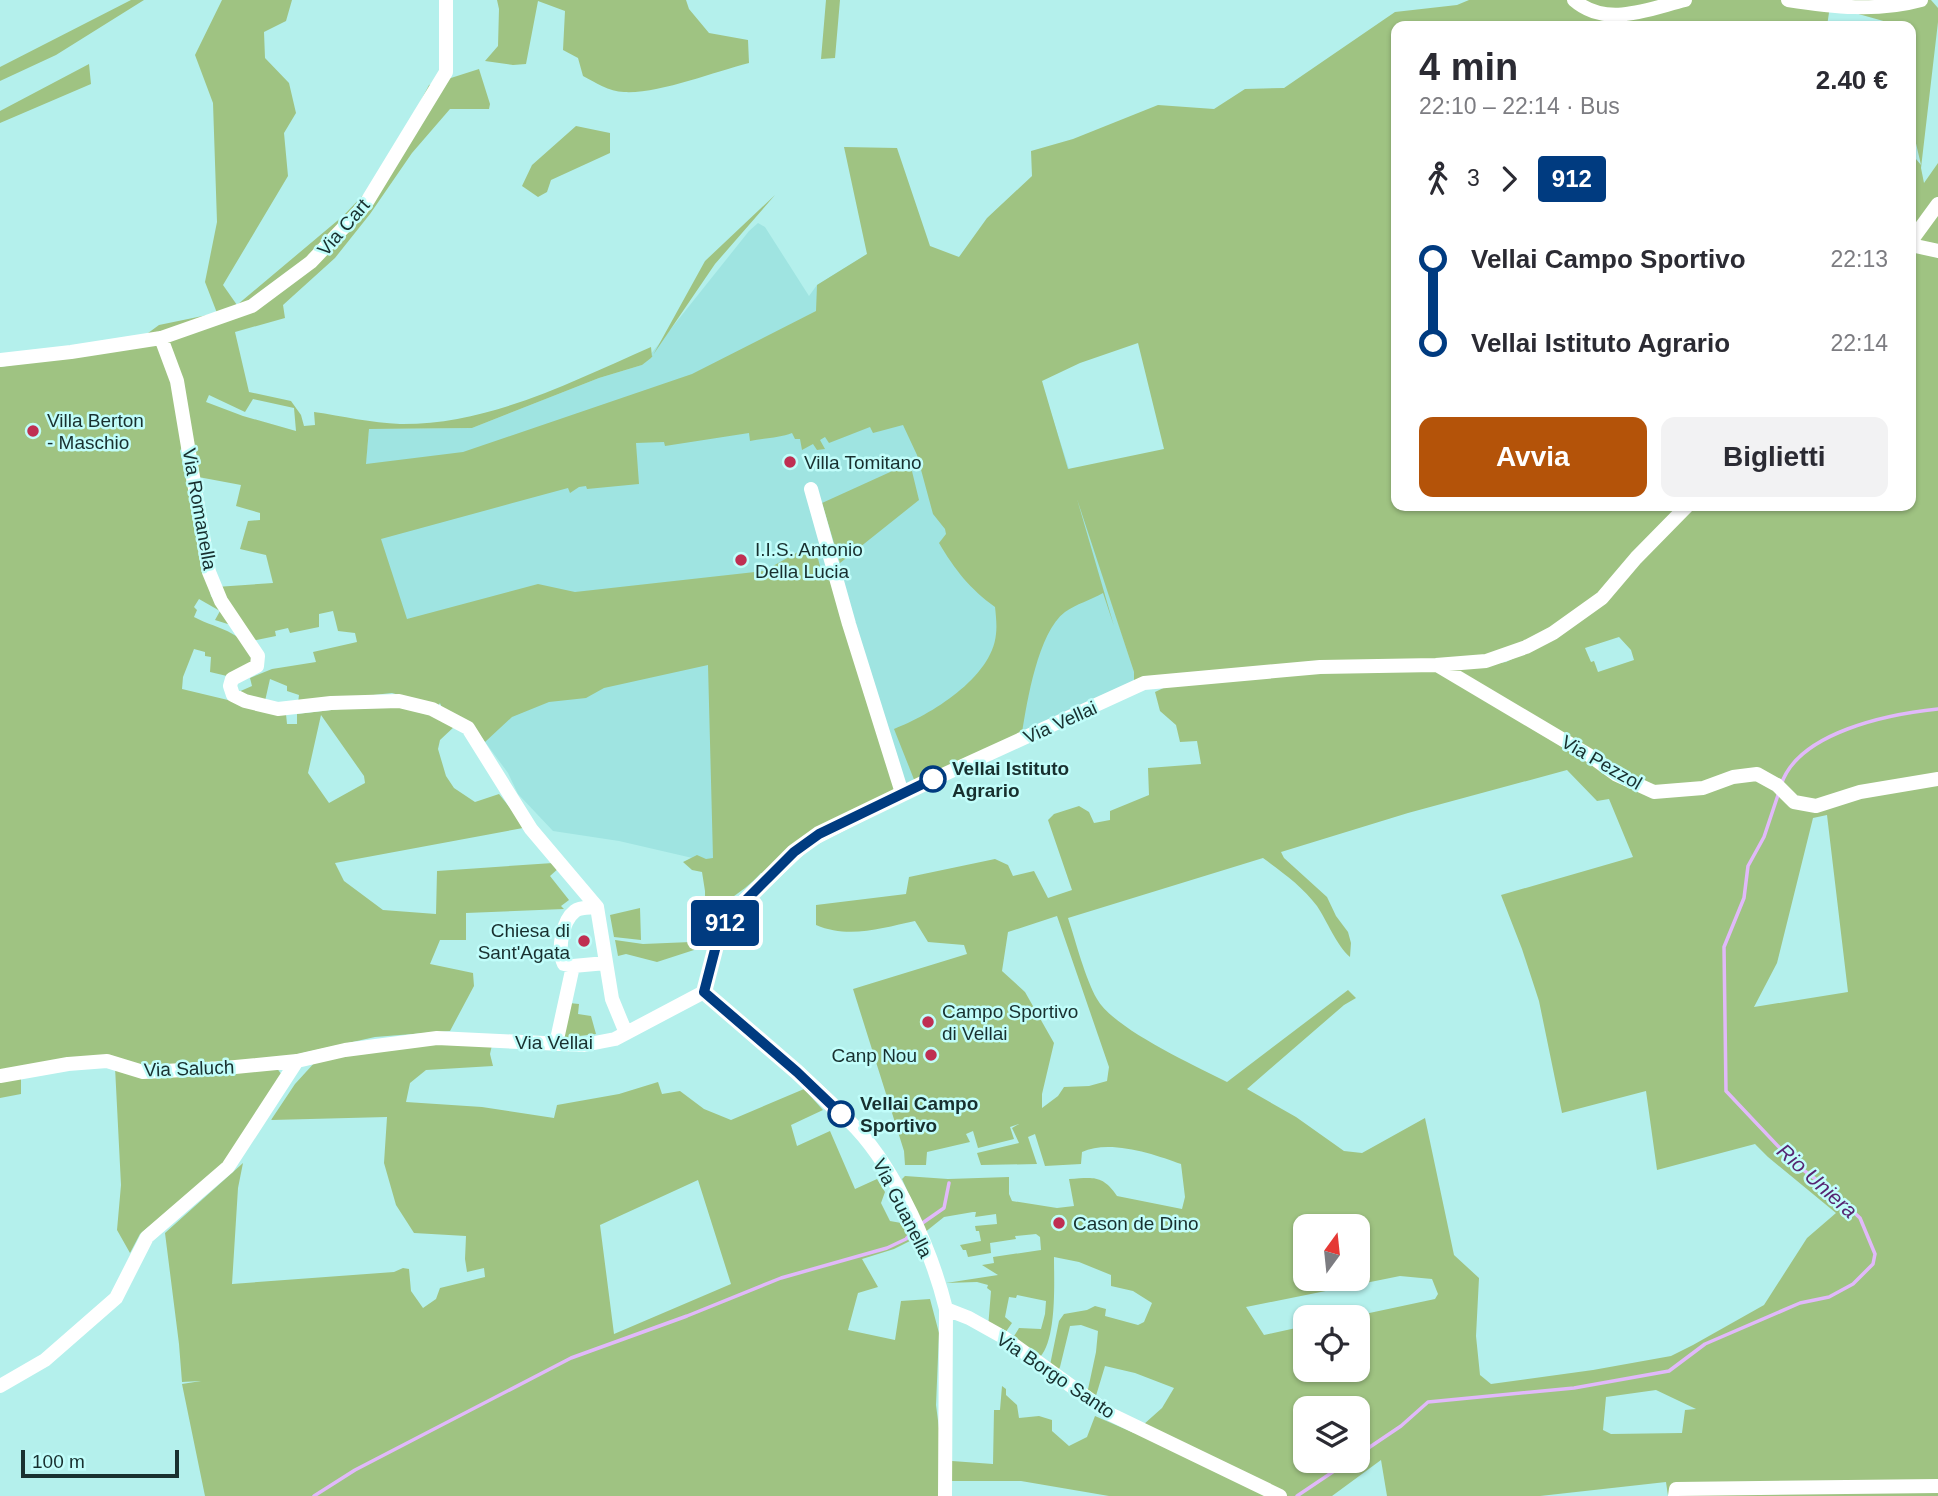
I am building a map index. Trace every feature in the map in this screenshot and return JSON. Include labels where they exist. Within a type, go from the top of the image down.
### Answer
[{"type":"street","name":"Via Cart","points":[[0,359],[71,352],[161,338],[252,306],[311,262],[365,205],[446,72],[446,0]]},
{"type":"street","points":[[1574,0],[1583,8],[1605,16],[1642,11],[1685,0]]},
{"type":"street","points":[[1788,0],[1827,6],[1868,7],[1921,0]]},
{"type":"street","points":[[1916,236],[1938,204]]},
{"type":"street","points":[[1916,244],[1938,251]]},
{"type":"street","name":"Via Romanella","points":[[161,338],[177,381],[209,572],[222,601],[258,656],[257,666],[232,679],[230,686],[233,695],[245,701],[278,709],[331,703],[399,701],[432,709],[468,728],[531,829],[597,907]]},
{"type":"street","points":[[811,489],[849,624],[902,793]]},
{"type":"street","name":"Via Vellai","points":[[297,1061],[345,1050],[437,1038],[584,1045],[615,1039],[704,992],[718,938],[729,917],[807,842],[902,793],[1144,683],[1320,667],[1486,662],[1526,648],[1553,633],[1602,597],[1682,511]]},
{"type":"street","name":"Via Pezzol","points":[[1436,665],[1592,757],[1617,775],[1654,792],[1703,788],[1733,776],[1756,774],[1781,789],[1794,802],[1816,806],[1860,792],[1938,779]]},
{"type":"street","points":[[606,963],[573,966],[564,964],[561,956],[565,925],[577,909],[597,907],[612,999],[626,1033]]},
{"type":"street","points":[[556,1044],[573,966]]},
{"type":"street","name":"Via Guanella","points":[[704,992],[797,1072],[857,1130],[889,1173],[917,1229],[940,1284],[946,1310],[945,1496]]},
{"type":"street","name":"Via Saluch","points":[[0,1076],[68,1064],[107,1061],[143,1072],[297,1061]]},
{"type":"street","points":[[0,1386],[45,1360],[116,1298],[147,1237],[228,1167],[297,1061]]},
{"type":"street","name":"Via Borgo Santo","points":[[946,1310],[969,1318],[1003,1337],[1110,1414],[1280,1496]]},
{"type":"street","points":[[1675,1496],[1675,1489],[1938,1486]]},
{"type":"shaded area","name":"I.I.S. Antonio Della Lucia","points":[[758,223],[765,227],[809,296],[817,285],[867,254],[967,257],[996,241],[1134,672],[1134,683],[900,788],[714,863],[619,841],[553,831],[518,794],[508,773],[477,731],[442,708],[391,582],[373,522],[365,471],[369,429],[472,428],[599,378],[642,365]]},
{"type":"green space","points":[[131,0],[144,0],[56,55],[0,81],[0,67]]},
{"type":"green space","points":[[222,0],[292,0],[286,21],[264,32],[265,58],[289,83],[296,113],[284,133],[288,176],[223,285],[237,305],[343,216],[369,189],[404,133],[429,85],[479,69],[490,104],[489,109],[450,109],[412,153],[370,214],[335,258],[283,305],[285,318],[235,332],[249,392],[291,401],[301,415],[304,426],[315,425],[314,412],[400,424],[466,417],[529,399],[651,347],[652,357],[642,365],[599,378],[472,428],[369,429],[366,464],[463,452],[692,374],[816,311],[817,285],[867,254],[844,147],[897,148],[930,246],[959,257],[987,218],[1032,176],[1031,151],[1073,139],[1158,105],[1214,109],[1245,89],[1284,88],[1395,12],[1457,5],[1469,0],[1931,0],[1938,8],[1938,22],[1921,168],[1924,183],[1938,163],[1938,1496],[1668,1496],[1666,1482],[1540,1496],[1387,1496],[1381,1460],[1370,1468],[1370,1396],[1293,1396],[1293,1473],[1363,1473],[1332,1496],[1109,1496],[1021,1481],[952,1481],[952,1461],[993,1464],[994,1410],[1000,1410],[1002,1386],[1006,1389],[1006,1395],[1017,1405],[1019,1418],[1039,1416],[1052,1420],[1052,1431],[1069,1446],[1087,1437],[1095,1416],[1134,1433],[1162,1408],[1174,1388],[1135,1373],[1105,1366],[1095,1399],[1087,1394],[1098,1331],[1081,1325],[1070,1326],[1056,1374],[1050,1365],[1059,1321],[1064,1314],[1095,1306],[1106,1309],[1105,1316],[1138,1325],[1144,1322],[1152,1303],[1133,1291],[1111,1286],[1111,1275],[1079,1262],[1054,1257],[1052,1324],[1040,1357],[1011,1341],[1019,1328],[1041,1329],[1046,1301],[1017,1295],[1016,1298],[1009,1297],[1005,1317],[1012,1323],[1003,1336],[988,1328],[991,1291],[987,1288],[988,1285],[977,1282],[946,1283],[998,1275],[982,1265],[994,1263],[993,1257],[1041,1250],[1040,1237],[1036,1234],[1015,1236],[1016,1239],[990,1243],[991,1253],[968,1257],[966,1250],[960,1245],[981,1241],[975,1226],[997,1224],[996,1214],[975,1217],[976,1212],[973,1212],[944,1217],[924,1233],[922,1225],[931,1218],[922,1223],[902,1179],[905,1176],[948,1179],[1009,1177],[1009,1194],[1012,1201],[1057,1208],[1074,1206],[1069,1179],[1091,1178],[1107,1184],[1117,1196],[1182,1209],[1185,1197],[1181,1164],[1132,1149],[1105,1147],[1082,1152],[1081,1164],[1045,1166],[1035,1134],[1028,1137],[1037,1164],[981,1165],[977,1153],[1019,1143],[1012,1128],[1019,1124],[1010,1127],[1014,1139],[978,1148],[973,1131],[966,1134],[970,1142],[927,1152],[926,1165],[905,1165],[904,1151],[853,989],[967,954],[964,945],[928,942],[915,921],[866,931],[828,929],[816,925],[816,905],[906,894],[909,877],[995,859],[1008,865],[1013,876],[1034,871],[1048,898],[1072,890],[1048,820],[1054,814],[1079,806],[1089,812],[1094,823],[1110,820],[1110,811],[1149,795],[1148,768],[1201,764],[1197,741],[1180,742],[1176,725],[1160,711],[1155,692],[1174,683],[1356,670],[1473,667],[1506,662],[1545,643],[1486,661],[1134,683],[1134,672],[1077,499],[1114,626],[1103,593],[1065,612],[1048,635],[1041,651],[1022,733],[915,782],[894,729],[941,704],[971,680],[992,650],[996,624],[995,607],[964,578],[939,543],[946,534],[945,529],[933,514],[917,455],[903,425],[873,433],[870,427],[829,443],[825,437],[820,440],[825,449],[817,450],[813,444],[802,450],[800,439],[795,439],[792,433],[750,441],[749,433],[665,446],[664,442],[636,443],[639,484],[587,489],[586,486],[570,493],[568,488],[381,539],[407,619],[538,584],[575,592],[764,571],[814,543],[821,570],[829,568],[897,788],[766,874],[761,873],[727,901],[727,897],[721,898],[711,910],[705,910],[702,872],[692,870],[683,862],[697,855],[706,859],[713,858],[708,665],[604,688],[586,698],[549,702],[512,717],[485,742],[477,731],[442,708],[440,703],[438,706],[392,693],[298,703],[299,695],[287,691],[287,686],[270,679],[265,701],[236,693],[252,686],[250,678],[272,669],[316,662],[313,652],[357,642],[355,633],[338,631],[333,611],[319,614],[319,627],[290,633],[288,628],[275,631],[276,636],[252,641],[216,587],[273,583],[266,555],[240,549],[248,521],[260,520],[260,513],[236,506],[241,485],[193,476],[186,439],[180,451],[211,596],[234,626],[215,620],[220,611],[199,599],[194,607],[197,610],[194,617],[240,639],[252,655],[254,666],[227,676],[210,672],[211,657],[194,649],[183,677],[182,689],[286,714],[287,724],[297,724],[297,714],[400,702],[456,725],[440,740],[438,749],[446,776],[454,788],[475,802],[499,794],[524,825],[523,828],[335,863],[344,881],[383,910],[436,914],[437,871],[553,863],[560,867],[550,876],[569,900],[561,906],[564,909],[466,913],[466,940],[440,940],[430,964],[473,973],[474,986],[450,1031],[375,1037],[271,1060],[139,1077],[273,1063],[282,1075],[224,1164],[140,1234],[130,1253],[117,1230],[121,1185],[115,1067],[21,1075],[21,1094],[0,1098],[0,367],[129,347],[159,325],[217,313],[205,282],[217,222],[213,103],[195,55]],"holes":[[[1138,343],[1164,449],[1068,469],[1042,381],[1080,363]],[[209,395],[245,412],[253,399],[294,408],[296,431],[206,402]],[[1619,637],[1631,650],[1634,660],[1598,672],[1585,648]],[[321,715],[364,776],[365,783],[329,803],[308,773]],[[1567,770],[1597,801],[1609,799],[1633,857],[1501,895],[1539,1001],[1562,1113],[1646,1091],[1657,1170],[1755,1144],[1836,1213],[1807,1238],[1764,1305],[1671,1356],[1491,1384],[1480,1375],[1476,1336],[1479,1278],[1454,1255],[1425,1118],[1362,1153],[1344,1151],[1296,1117],[1247,1089],[1344,1005],[1356,998],[1348,990],[1227,1082],[1137,1034],[1106,1010],[1097,999],[1089,981],[1068,918],[1263,858],[1292,880],[1311,899],[1350,957],[1351,943],[1348,932],[1327,897],[1284,858],[1281,852],[1408,813]],[[1827,815],[1848,992],[1754,1007],[1777,963],[1813,818]],[[1057,916],[1109,1067],[1107,1081],[1089,1086],[1064,1087],[1058,1096],[1042,1108],[1042,1094],[1054,1043],[1025,992],[1002,971],[1008,932]],[[1293,1214],[1370,1214],[1370,1282],[1400,1276],[1432,1279],[1438,1294],[1435,1299],[1370,1313],[1370,1382],[1293,1382],[1293,1329],[1264,1335],[1246,1307],[1321,1292],[1293,1292]],[[1656,1390],[1696,1409],[1685,1410],[1682,1433],[1611,1434],[1603,1430],[1606,1397]]]},
{"type":"green space","points":[[497,0],[686,0],[689,9],[709,33],[748,40],[749,63],[653,90],[613,90],[583,76],[578,58],[563,50],[565,11],[538,1],[526,64],[485,61],[498,46]]},
{"type":"green space","points":[[826,0],[840,0],[835,58],[821,59]]},
{"type":"green space","points":[[89,64],[91,84],[0,123],[0,111]]},
{"type":"green space","points":[[576,126],[610,133],[610,153],[551,180],[547,192],[538,197],[522,186],[532,165]]},
{"type":"green space","points":[[775,195],[715,264],[653,355],[705,261]]},
{"type":"green space","points":[[910,463],[919,500],[840,563],[822,503]]},
{"type":"green space","points":[[640,908],[641,940],[614,937],[610,915]]},
{"type":"green space","points":[[615,940],[643,944],[691,942],[694,950],[657,962],[626,954],[618,956]]},
{"type":"green space","points":[[569,1003],[579,1004],[578,1014],[591,1016],[596,1034],[563,1038]]},
{"type":"green space","points":[[413,1044],[492,1045],[490,1054],[493,1066],[426,1070],[410,1083],[406,1102],[482,1107],[554,1118],[557,1105],[619,1094],[658,1082],[662,1094],[680,1091],[704,1109],[731,1120],[804,1089],[823,1110],[791,1125],[797,1146],[830,1131],[855,1189],[877,1179],[885,1192],[881,1203],[890,1221],[907,1224],[914,1239],[894,1249],[862,1259],[878,1287],[858,1293],[848,1330],[895,1340],[901,1301],[930,1299],[939,1333],[936,1405],[941,1444],[939,1496],[205,1496],[182,1384],[201,1381],[182,1382],[165,1233],[243,1163],[238,1188],[232,1284],[394,1272],[403,1268],[409,1269],[411,1291],[423,1308],[436,1299],[440,1288],[485,1277],[484,1268],[467,1272],[466,1236],[414,1233],[396,1205],[384,1163],[387,1117],[271,1120],[295,1084],[316,1061]],"holes":[[[698,1180],[731,1284],[614,1334],[600,1225]]]},
{"type":"waterway","name":"Rio Uniera","points":[[1781,785],[1791,767],[1806,751],[1825,739],[1871,721],[1938,709]]},
{"type":"waterway","name":"Rio Uniera","points":[[1370,1447],[1401,1426],[1428,1402],[1574,1388],[1669,1371],[1705,1344],[1800,1303],[1829,1297],[1853,1284],[1873,1264],[1875,1254],[1860,1218],[1830,1190],[1794,1163],[1726,1091],[1724,947],[1744,898],[1748,866],[1764,837],[1779,792]]},
{"type":"waterway","points":[[921,1224],[944,1208],[949,1183]]},
{"type":"waterway","points":[[314,1496],[355,1470],[571,1358],[781,1278],[887,1248],[906,1239],[915,1229]]},
{"type":"waterway","name":"Rio Uniera","points":[[1297,1496],[1331,1473]]},
{"type":"bus line","name":"912","points":[[841,1114],[797,1072],[704,992],[718,938],[729,917],[738,907],[807,842],[933,779]]},
{"type":"place","name":"Villa Berton - Maschio","points":[[33,431]]},
{"type":"place","name":"Villa Tomitano","points":[[790,462]]},
{"type":"place","name":"I.I.S. Antonio Della Lucia","points":[[741,560]]},
{"type":"place","name":"Vellai Istituto Agrario","points":[[933,779]]},
{"type":"place","name":"Chiesa di Sant'Agata","points":[[584,941]]},
{"type":"place","name":"Campo Sportivo di Vellai","points":[[928,1022]]},
{"type":"place","name":"Canp Nou","points":[[931,1055]]},
{"type":"place","name":"Vellai Campo Sportivo","points":[[841,1114]]},
{"type":"place","name":"Cason de Dino","points":[[1059,1223]]}]
